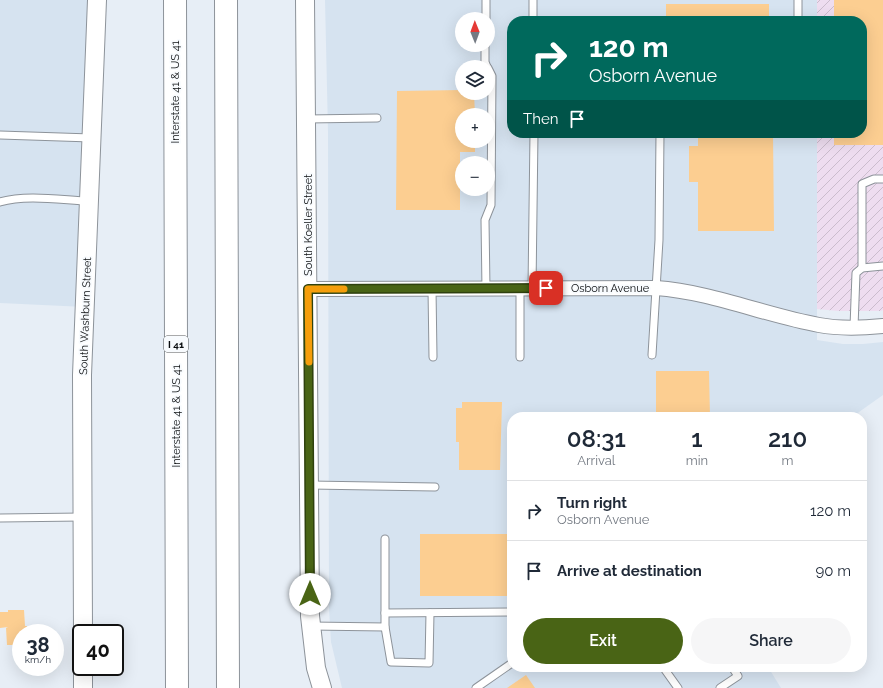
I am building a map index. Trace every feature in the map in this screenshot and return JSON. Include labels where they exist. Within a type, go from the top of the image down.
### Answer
[{"type":"highway","name":"Interstate 41 & US 41","points":[[175,0],[177,688]]},
{"type":"highway","points":[[226,0],[228,688]]},
{"type":"street","name":"South Washburn Street","points":[[83,624],[82,375],[97,0]]},
{"type":"street","name":"South Koeller Street","points":[[305,0],[311,626],[316,668],[322,688]]},
{"type":"street","name":"Osborn Avenue","points":[[308,289],[656,288],[688,292],[820,325],[854,327],[883,326]]},
{"type":"street","points":[[83,676],[83,688]]},
{"type":"lane","points":[[486,0],[486,12]]},
{"type":"lane","points":[[533,0],[533,16]]},
{"type":"lane","points":[[798,0],[798,16]]},
{"type":"lane","points":[[486,288],[485,220],[491,205],[492,100]]},
{"type":"lane","points":[[307,119],[377,118]]},
{"type":"lane","points":[[0,135],[92,138]]},
{"type":"lane","points":[[520,357],[526,288],[534,138]]},
{"type":"lane","points":[[652,355],[660,219],[660,138]]},
{"type":"lane","points":[[862,268],[862,184],[874,179],[883,178]]},
{"type":"lane","points":[[0,202],[8,199],[89,201]]},
{"type":"lane","points":[[854,327],[856,273],[862,268],[883,266]]},
{"type":"lane","points":[[432,289],[433,357]]},
{"type":"lane","points":[[310,485],[435,487]]},
{"type":"lane","points":[[0,518],[82,517]]},
{"type":"lane","points":[[385,538],[385,627],[391,662],[429,663],[430,612]]},
{"type":"lane","points":[[385,613],[507,612]]},
{"type":"lane","points":[[311,626],[385,627]]},
{"type":"lane","points":[[476,688],[507,666]]},
{"type":"lane","points":[[667,672],[678,688]]},
{"type":"lane","points":[[720,688],[738,676],[735,672]]},
{"type":"shaded area","points":[[0,0],[97,0],[85,307],[0,303]]},
{"type":"shaded area","points":[[325,0],[817,0],[817,16],[507,16],[507,138],[817,138],[817,340],[843,344],[883,342],[883,395],[859,412],[507,412],[507,672],[771,672],[781,688],[342,688],[331,642],[329,608],[328,132]]},
{"type":"shaded area","points":[[817,0],[883,0],[883,310],[881,311],[838,311],[817,309],[817,138],[867,138],[867,16],[817,16]]},
{"type":"building","points":[[834,0],[883,0],[883,145],[834,145],[834,138],[867,138],[867,16],[834,16]]},
{"type":"building","points":[[666,4],[769,4],[769,16],[666,16]]},
{"type":"building","points":[[455,90],[455,100],[474,100],[475,108],[455,108],[455,148],[475,148],[475,152],[460,152],[460,156],[455,156],[455,196],[460,196],[460,210],[396,210],[397,91]]},
{"type":"building","points":[[698,138],[773,138],[774,231],[698,231],[698,182],[689,182],[689,146],[698,146]]},
{"type":"building","points":[[656,371],[709,371],[710,412],[656,412]]},
{"type":"building","points":[[462,402],[502,402],[500,470],[459,470],[459,442],[456,442],[456,408],[462,408]]},
{"type":"building","points":[[420,534],[507,534],[507,596],[420,596]]},
{"type":"building","points":[[8,610],[24,610],[25,624],[12,624],[12,645],[7,645],[6,628],[8,627],[0,628],[0,612],[8,612]]},
{"type":"building","points":[[526,675],[535,688],[507,688]]},
{"type":"slow traffic","points":[[309,362],[308,289],[344,289]]},
{"type":"route","points":[[310,594],[308,289],[546,288]]}]
